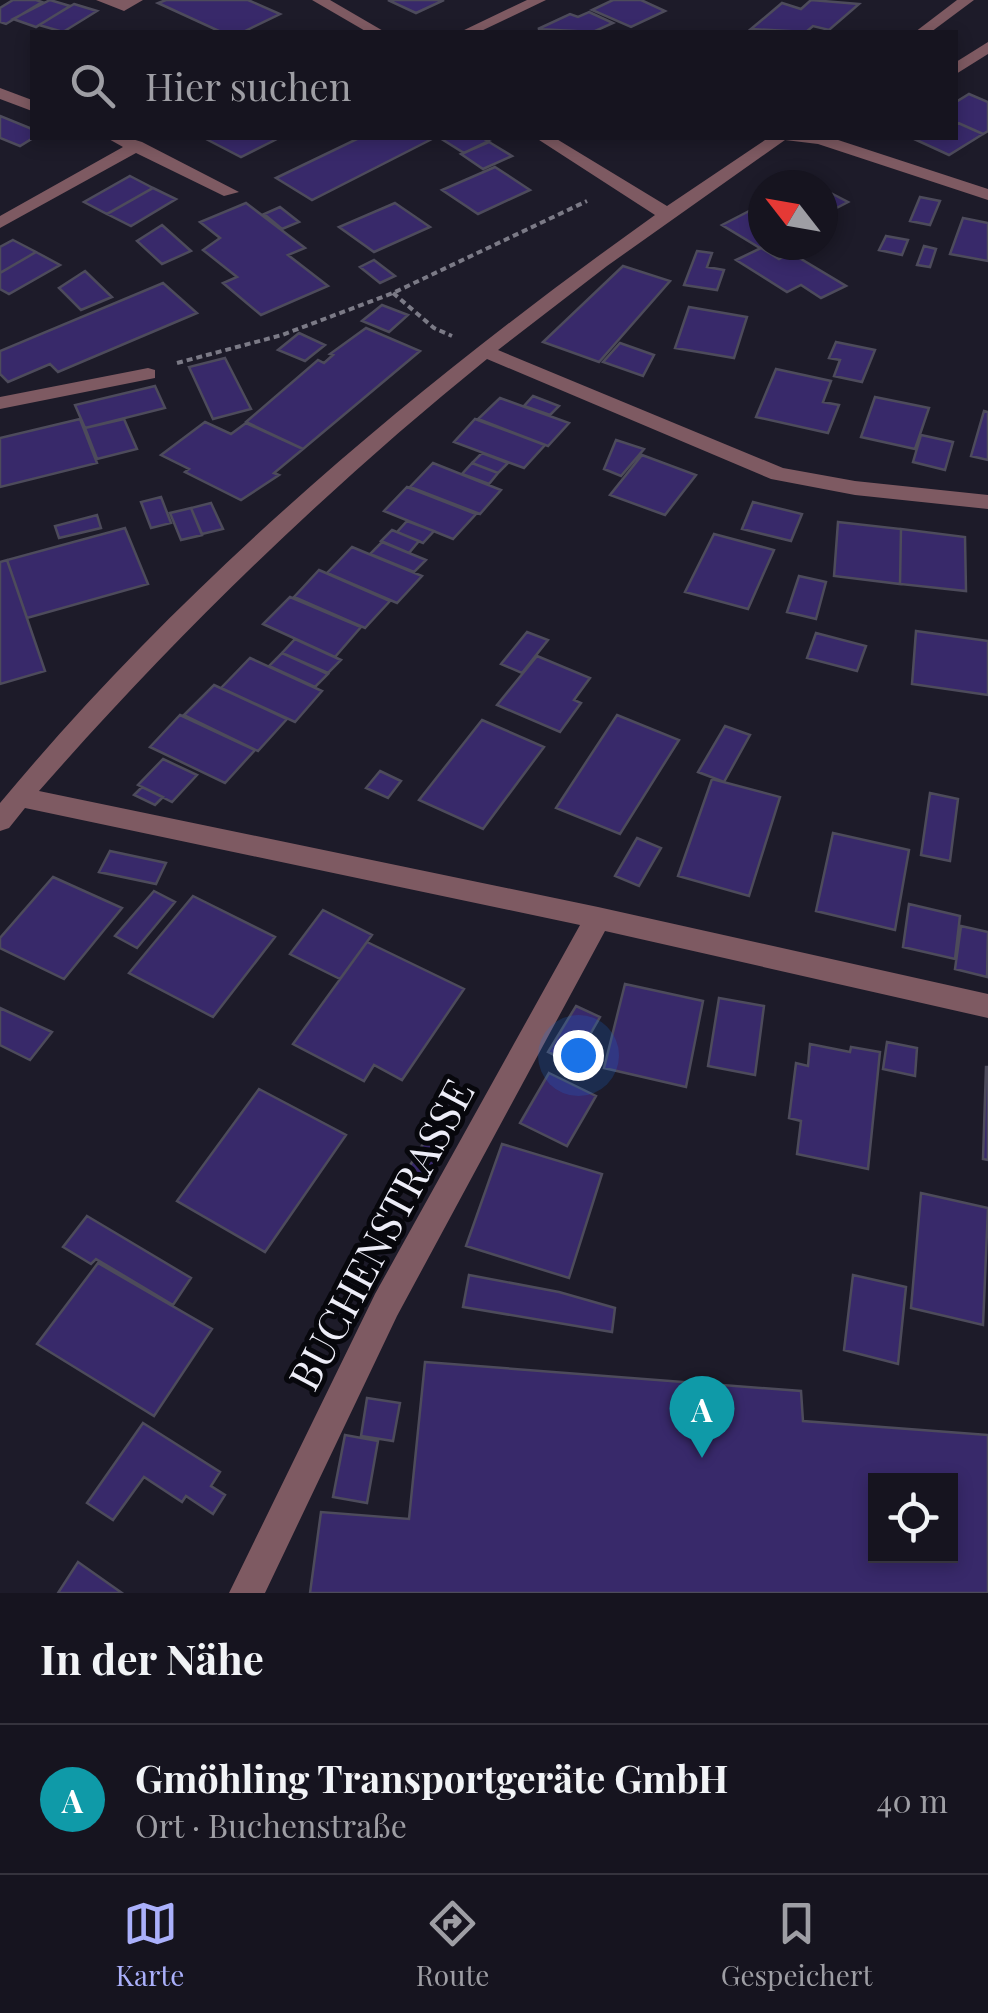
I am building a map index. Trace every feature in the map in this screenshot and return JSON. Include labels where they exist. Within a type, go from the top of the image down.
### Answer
[{"type":"street","points":[[102,0],[124,7],[136,0]]},
{"type":"street","points":[[320,0],[373,30]]},
{"type":"street","points":[[472,30],[539,0]]},
{"type":"street","points":[[925,30],[967,0]]},
{"type":"street","points":[[958,68],[988,48]]},
{"type":"street","points":[[0,93],[30,105]]},
{"type":"street","points":[[120,140],[230,192]]},
{"type":"street","points":[[547,140],[665,213]]},
{"type":"street","points":[[0,821],[200,600],[349,462],[482,350],[665,213],[775,140]]},
{"type":"street","points":[[828,140],[988,196]]},
{"type":"street","points":[[0,223],[136,146]]},
{"type":"street","points":[[482,350],[778,474],[855,488],[988,502]]},
{"type":"street","points":[[0,403],[148,374]]},
{"type":"street","points":[[19,797],[598,918],[988,1006]]},
{"type":"street","name":"BUCHENSTRASSE","points":[[247,1593],[386,1305],[598,918]]},
{"type":"path","points":[[148,374],[282,335],[393,293],[618,186]]},
{"type":"path","points":[[393,293],[434,328],[482,350]]},
{"type":"building","points":[[13,0],[42,2],[6,24],[0,22],[0,8]]},
{"type":"building","points":[[50,0],[70,6],[36,27],[13,19]]},
{"type":"building","points":[[248,0],[280,14],[247,30],[217,30],[158,3]]},
{"type":"building","points":[[388,0],[444,0],[416,13]]},
{"type":"building","points":[[613,0],[641,0],[665,11],[631,27],[592,10]]},
{"type":"building","points":[[811,0],[859,4],[829,30],[813,26],[808,30],[751,29],[782,3],[801,9]]},
{"type":"building","points":[[74,4],[97,11],[66,30],[39,25]]},
{"type":"building","points":[[589,12],[613,23],[597,30],[538,29],[570,14],[578,17]]},
{"type":"building","points":[[969,94],[988,102],[988,131],[983,134],[958,123],[958,101]]},
{"type":"building","points":[[0,116],[30,128],[30,140],[20,146],[0,138]]},
{"type":"building","points":[[958,123],[983,134],[949,155],[916,140],[958,140]]},
{"type":"building","points":[[208,140],[275,140],[241,157]]},
{"type":"building","points":[[355,140],[430,140],[312,200],[276,178]]},
{"type":"building","points":[[443,140],[489,141],[464,153]]},
{"type":"building","points":[[489,142],[512,156],[483,169],[461,154]]},
{"type":"building","points":[[495,167],[530,190],[478,214],[442,190]]},
{"type":"building","points":[[130,176],[153,188],[107,214],[84,202]]},
{"type":"building","points":[[153,188],[176,199],[131,226],[107,214]]},
{"type":"building","points":[[920,197],[940,201],[930,225],[910,221]]},
{"type":"building","points":[[246,203],[305,248],[288,255],[328,286],[261,315],[223,283],[237,277],[203,250],[220,238],[200,222]]},
{"type":"building","points":[[395,203],[430,227],[374,252],[339,227]]},
{"type":"building","points":[[280,207],[299,222],[282,229],[264,214]]},
{"type":"building","points":[[748,212],[748,241],[722,225]]},
{"type":"building","points":[[963,218],[988,223],[988,261],[950,254]]},
{"type":"building","points":[[162,225],[191,251],[162,264],[137,241]]},
{"type":"building","points":[[886,236],[908,240],[902,255],[879,250]]},
{"type":"building","points":[[13,240],[36,252],[0,273],[0,247]]},
{"type":"building","points":[[924,246],[936,249],[930,267],[917,265]]},
{"type":"building","points":[[697,251],[712,253],[707,267],[724,270],[717,290],[684,285]]},
{"type":"building","points":[[36,252],[60,265],[9,294],[0,289],[0,273]]},
{"type":"building","points":[[748,254],[748,260],[803,260],[846,286],[821,298],[801,285],[787,292],[736,260]]},
{"type":"building","points":[[374,260],[395,276],[380,283],[360,267]]},
{"type":"building","points":[[623,266],[670,281],[599,362],[543,342]]},
{"type":"building","points":[[85,271],[112,297],[81,310],[59,288]]},
{"type":"building","points":[[163,283],[197,313],[58,372],[50,364],[8,382],[0,374],[0,351]]},
{"type":"building","points":[[382,305],[408,315],[389,332],[362,321]]},
{"type":"building","points":[[689,307],[747,317],[734,358],[675,348]]},
{"type":"building","points":[[366,328],[420,351],[303,449],[246,422],[318,360],[324,363],[333,355],[330,354]]},
{"type":"building","points":[[299,333],[325,345],[305,361],[278,350]]},
{"type":"building","points":[[836,342],[875,350],[862,382],[834,376],[840,360],[829,358]]},
{"type":"building","points":[[620,343],[654,355],[643,376],[603,362]]},
{"type":"building","points":[[225,358],[251,409],[213,419],[189,367]]},
{"type":"building","points":[[776,369],[831,381],[823,402],[839,405],[828,433],[756,417]]},
{"type":"building","points":[[155,386],[165,408],[85,428],[75,405]]},
{"type":"building","points":[[533,396],[559,406],[550,415],[524,406]]},
{"type":"building","points":[[875,397],[929,408],[915,449],[861,437]]},
{"type":"building","points":[[500,398],[569,423],[548,446],[478,419]]},
{"type":"building","points":[[984,411],[988,412],[988,460],[971,456]]},
{"type":"building","points":[[80,419],[97,463],[0,487],[0,438]]},
{"type":"building","points":[[124,419],[137,449],[97,459],[85,428]]},
{"type":"building","points":[[475,419],[545,445],[524,468],[454,442]]},
{"type":"building","points":[[205,422],[231,434],[246,423],[303,449],[274,473],[279,475],[241,500],[185,472],[189,469],[161,455]]},
{"type":"building","points":[[921,435],[953,442],[945,470],[913,462]]},
{"type":"building","points":[[616,440],[644,449],[621,476],[604,469]]},
{"type":"building","points":[[482,453],[508,463],[498,473],[472,463]]},
{"type":"building","points":[[642,455],[696,475],[665,515],[610,495]]},
{"type":"building","points":[[433,463],[501,490],[480,514],[410,487]]},
{"type":"building","points":[[472,463],[498,473],[489,484],[462,474]]},
{"type":"building","points":[[407,487],[476,514],[453,539],[384,511]]},
{"type":"building","points":[[161,497],[171,523],[151,528],[141,502]]},
{"type":"building","points":[[753,502],[802,514],[791,541],[742,529]]},
{"type":"building","points":[[211,503],[223,529],[202,534],[191,508]]},
{"type":"building","points":[[191,508],[202,535],[181,540],[170,513]]},
{"type":"building","points":[[97,515],[101,528],[59,538],[55,526]]},
{"type":"building","points":[[407,521],[434,531],[423,543],[397,532]]},
{"type":"building","points":[[838,522],[901,529],[900,584],[834,576]]},
{"type":"building","points":[[125,528],[148,584],[27,618],[7,560]]},
{"type":"building","points":[[901,529],[965,537],[966,591],[900,584]]},
{"type":"building","points":[[392,530],[419,541],[409,553],[381,541]]},
{"type":"building","points":[[714,534],[774,550],[748,609],[685,592]]},
{"type":"building","points":[[382,542],[426,560],[414,572],[370,554]]},
{"type":"building","points":[[352,547],[422,576],[397,603],[327,573]]},
{"type":"building","points":[[7,560],[45,671],[0,684],[0,562]]},
{"type":"building","points":[[319,570],[390,601],[365,628],[294,597]]},
{"type":"building","points":[[799,576],[826,582],[816,619],[787,612]]},
{"type":"building","points":[[290,597],[361,627],[335,657],[263,624]]},
{"type":"building","points":[[916,631],[988,641],[988,695],[912,684]]},
{"type":"building","points":[[527,632],[548,640],[522,673],[501,664]]},
{"type":"building","points":[[816,633],[866,646],[857,671],[807,658]]},
{"type":"building","points":[[295,639],[341,660],[328,673],[282,653]]},
{"type":"building","points":[[282,653],[328,674],[315,687],[269,666]]},
{"type":"building","points":[[537,656],[590,678],[574,700],[581,703],[560,732],[497,705]]},
{"type":"building","points":[[250,658],[322,691],[295,722],[221,688]]},
{"type":"building","points":[[214,685],[287,719],[258,751],[184,715]]},
{"type":"building","points":[[180,715],[255,750],[225,783],[150,747]]},
{"type":"building","points":[[617,715],[679,740],[620,834],[556,808]]},
{"type":"building","points":[[482,720],[544,747],[483,829],[419,800]]},
{"type":"building","points":[[725,726],[750,735],[724,782],[698,772]]},
{"type":"building","points":[[163,759],[197,775],[172,802],[138,785]]},
{"type":"building","points":[[380,771],[401,781],[388,798],[366,788]]},
{"type":"building","points":[[712,779],[780,797],[749,896],[678,876]]},
{"type":"building","points":[[142,787],[163,797],[155,805],[134,795]]},
{"type":"building","points":[[930,793],[958,799],[950,861],[921,855]]},
{"type":"building","points":[[833,833],[909,850],[895,930],[816,911]]},
{"type":"building","points":[[637,838],[661,848],[639,886],[615,876]]},
{"type":"building","points":[[110,851],[166,863],[156,884],[99,872]]},
{"type":"building","points":[[53,877],[122,908],[64,979],[0,948],[0,938]]},
{"type":"building","points":[[154,891],[175,902],[137,948],[115,936]]},
{"type":"building","points":[[193,896],[275,937],[213,1017],[129,973]]},
{"type":"building","points":[[909,904],[960,916],[955,959],[903,947]]},
{"type":"building","points":[[323,910],[372,935],[340,979],[290,954]]},
{"type":"building","points":[[961,926],[988,932],[987,977],[955,969]]},
{"type":"building","points":[[367,942],[464,989],[402,1080],[374,1065],[364,1081],[293,1044]]},
{"type":"building","points":[[625,984],[703,1001],[686,1087],[604,1068]]},
{"type":"building","points":[[719,998],[764,1006],[755,1075],[708,1066]]},
{"type":"building","points":[[576,1006],[600,1017],[573,1064],[548,1052]]},
{"type":"building","points":[[0,1008],[52,1032],[30,1060],[0,1045]]},
{"type":"building","points":[[887,1042],[917,1048],[915,1076],[883,1069]]},
{"type":"building","points":[[810,1044],[850,1052],[851,1047],[880,1052],[868,1169],[797,1154],[801,1121],[789,1118],[796,1063],[808,1066]]},
{"type":"building","points":[[988,1067],[988,1160],[983,1159]]},
{"type":"building","points":[[549,1073],[596,1096],[567,1146],[520,1123]]},
{"type":"building","points":[[259,1089],[346,1135],[265,1252],[177,1201]]},
{"type":"building","points":[[426,1139],[447,1150],[423,1188],[403,1177]]},
{"type":"building","points":[[502,1144],[602,1174],[569,1278],[466,1246]]},
{"type":"building","points":[[921,1193],[988,1208],[983,1325],[911,1308]]},
{"type":"building","points":[[87,1216],[191,1278],[173,1305],[96,1259],[91,1264],[63,1247]]},
{"type":"building","points":[[98,1263],[212,1329],[154,1416],[37,1344]]},
{"type":"building","points":[[469,1275],[559,1292],[615,1308],[612,1332],[463,1307]]},
{"type":"building","points":[[853,1275],[906,1287],[898,1364],[844,1350]]},
{"type":"building","points":[[425,1362],[801,1391],[803,1421],[988,1435],[988,1593],[310,1593],[321,1512],[409,1519]]},
{"type":"building","points":[[367,1398],[400,1403],[393,1441],[361,1436]]},
{"type":"building","points":[[143,1423],[220,1472],[211,1486],[225,1495],[213,1514],[186,1496],[182,1502],[144,1477],[113,1520],[87,1503]]},
{"type":"building","points":[[345,1435],[378,1441],[367,1503],[333,1497]]},
{"type":"building","points":[[78,1562],[122,1593],[58,1593]]},
{"type":"place","name":"Gmöhling Transportgeräte GmbH","points":[[702,1458]]}]
